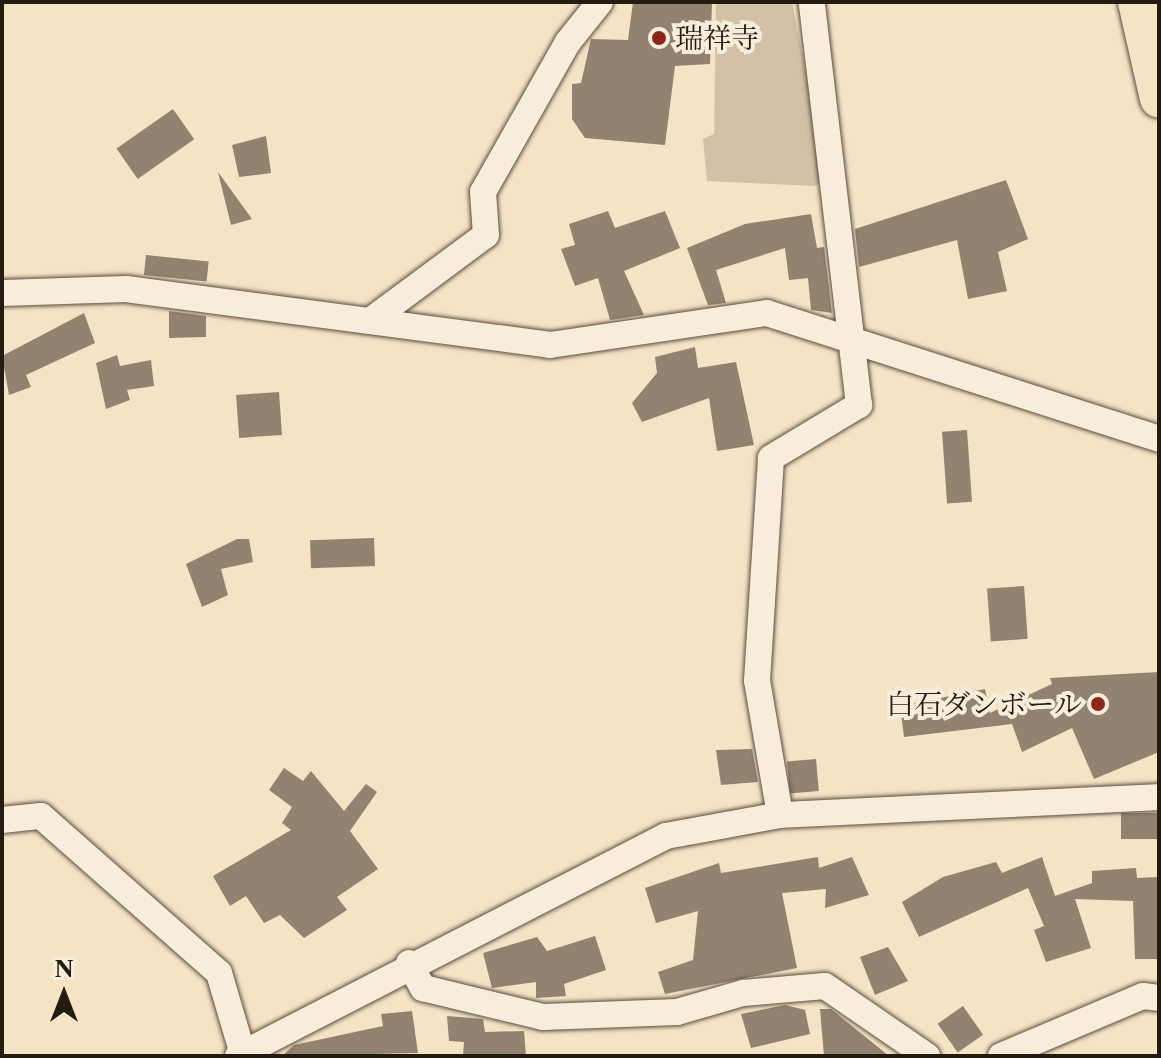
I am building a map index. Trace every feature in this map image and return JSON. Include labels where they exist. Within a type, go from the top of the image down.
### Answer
[{"type":"highway","points":[[1137,2],[1159,99]]},
{"type":"street","points":[[370,321],[486,235],[483,192],[568,42],[600,2]]},
{"type":"street","points":[[780,815],[757,681],[771,458],[859,405],[858,344],[812,2]]},
{"type":"street","points":[[2,293],[126,289],[550,345],[767,313],[1159,439]]},
{"type":"street","points":[[2,820],[41,816],[219,973],[240,1054],[409,963],[666,836],[780,815],[1159,797]]},
{"type":"street","points":[[409,963],[423,988],[543,1017],[677,1012],[743,993],[825,986],[927,1056]]},
{"type":"street","points":[[1001,1056],[1143,996],[1159,998]]},
{"type":"shaded area","points":[[716,2],[792,2],[827,180],[814,186],[707,181],[703,139],[714,134]]},
{"type":"building","points":[[633,2],[712,3],[710,64],[675,66],[665,145],[585,138],[572,119],[572,84],[581,83],[591,39],[628,40]]},
{"type":"building","points":[[173,109],[194,139],[138,179],[116,149]]},
{"type":"building","points":[[266,136],[271,173],[239,177],[232,145]]},
{"type":"building","points":[[218,172],[252,219],[231,225]]},
{"type":"building","points":[[1006,180],[1028,239],[998,252],[1007,291],[968,299],[957,240],[859,267],[855,229]]},
{"type":"building","points":[[608,211],[615,228],[665,211],[680,248],[624,271],[644,315],[610,320],[598,278],[575,286],[561,249],[575,245],[569,224]]},
{"type":"building","points":[[811,214],[817,248],[824,247],[832,313],[811,310],[808,278],[789,280],[785,248],[716,270],[726,303],[708,305],[687,248],[745,224]]},
{"type":"building","points":[[146,255],[209,262],[207,281],[144,275]]},
{"type":"building","points":[[169,311],[206,316],[206,337],[169,338]]},
{"type":"building","points":[[84,313],[95,343],[26,375],[31,387],[9,395],[2,356]]},
{"type":"building","points":[[695,347],[698,368],[736,362],[754,445],[717,451],[709,398],[642,422],[632,403],[657,373],[655,357]]},
{"type":"building","points":[[117,355],[120,366],[151,360],[154,386],[127,390],[130,400],[106,409],[96,363]]},
{"type":"building","points":[[279,392],[282,435],[239,438],[236,395]]},
{"type":"building","points":[[967,430],[972,502],[947,504],[942,432]]},
{"type":"building","points":[[374,538],[375,566],[311,568],[310,540]]},
{"type":"building","points":[[237,539],[249,539],[253,562],[221,569],[228,595],[202,607],[186,564]]},
{"type":"building","points":[[1024,586],[1028,639],[991,641],[987,589]]},
{"type":"building","points":[[1159,672],[1159,752],[1094,779],[1072,728],[1022,752],[1012,724],[904,737],[900,706],[985,689],[990,713],[1052,684],[1050,678]]},
{"type":"building","points":[[752,749],[758,782],[721,785],[716,750]]},
{"type":"building","points":[[816,759],[819,791],[790,793],[787,762]]},
{"type":"building","points":[[284,768],[303,781],[311,771],[344,811],[366,784],[377,792],[350,831],[378,869],[337,897],[347,910],[304,938],[280,915],[264,923],[246,896],[230,906],[213,876],[291,830],[282,823],[292,807],[269,790]]},
{"type":"building","points":[[1121,813],[1159,813],[1159,839],[1121,839]]},
{"type":"building","points":[[818,857],[819,868],[852,857],[869,895],[825,908],[826,889],[782,893],[797,968],[665,994],[658,972],[693,960],[698,911],[656,923],[645,888],[719,863],[721,873]]},
{"type":"building","points":[[1042,857],[1055,896],[1092,883],[1092,871],[1136,868],[1137,878],[1159,877],[1159,959],[1135,959],[1133,901],[1075,899],[1091,948],[1046,962],[1034,930],[1044,926],[1028,888],[919,937],[902,902],[943,877],[996,862],[1002,873]]},
{"type":"building","points":[[595,936],[606,970],[564,984],[566,996],[536,998],[536,982],[492,988],[483,953],[537,937],[547,951]]},
{"type":"building","points":[[888,947],[908,981],[875,995],[860,957]]},
{"type":"building","points":[[785,1005],[805,1010],[810,1034],[751,1048],[741,1014]]},
{"type":"building","points":[[963,1006],[983,1035],[958,1052],[938,1024]]},
{"type":"building","points":[[820,1009],[831,1009],[889,1056],[824,1056]]},
{"type":"building","points":[[412,1011],[418,1053],[282,1056],[294,1045],[383,1026],[381,1014]]},
{"type":"building","points":[[447,1016],[483,1019],[485,1032],[524,1031],[526,1056],[463,1056],[464,1042],[449,1041]]},
{"type":"place","name":"瑞祥寺","points":[[659,38]]},
{"type":"place","name":"白石ダンボール","points":[[1098,704]]}]
